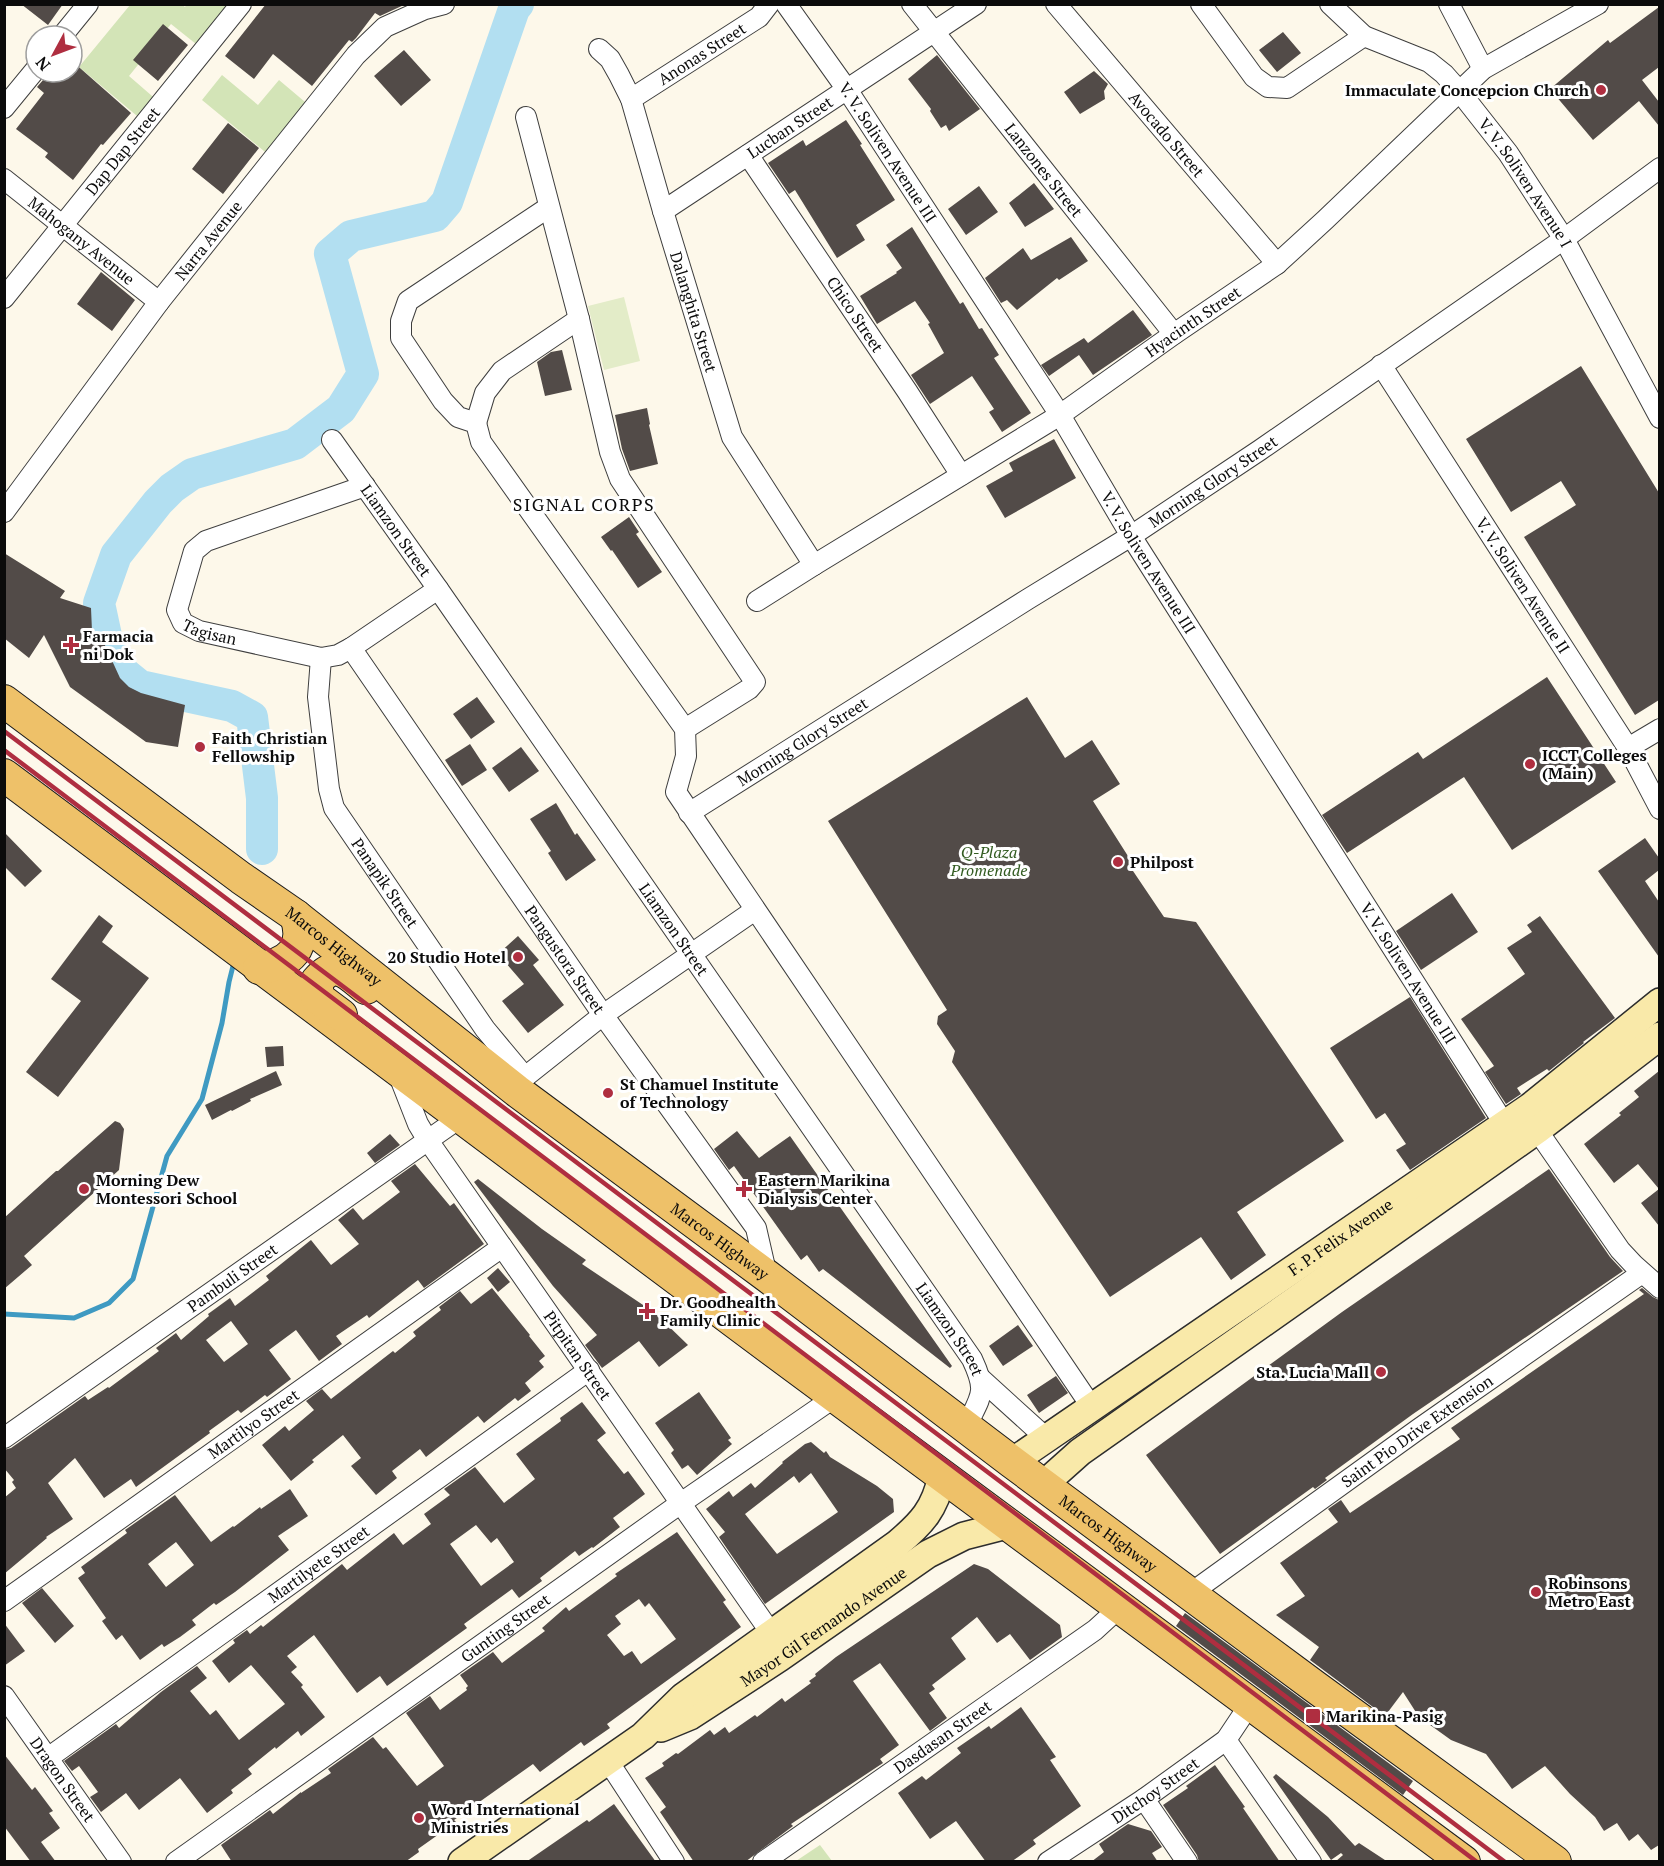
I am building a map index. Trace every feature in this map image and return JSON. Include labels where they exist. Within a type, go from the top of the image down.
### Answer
[{"type":"main road","name":"Marcos Highway","points":[[4,701],[521,1084],[767,1276],[1012,1462],[1555,1862]]},
{"type":"main road","points":[[4,775],[835,1397],[1464,1862]]},
{"type":"main road","points":[[243,955],[274,966],[286,960],[298,945],[301,936],[296,916]]},
{"type":"main road","points":[[461,1117],[448,1097],[317,997],[317,981],[324,973],[332,969],[342,969],[492,1084],[521,1084]]},
{"type":"main road","name":"F. P. Felix Avenue","points":[[1043,1485],[1080,1452],[1537,1130],[1649,1034],[1659,1002]]},
{"type":"main road","name":"F. P. Felix Avenue","points":[[1012,1462],[1540,1100],[1649,1034]]},
{"type":"main road","points":[[1050,1435],[1061,1451],[1070,1455],[1080,1452]]},
{"type":"main road","name":"Mayor Gil Fernando Avenue","points":[[462,1862],[643,1736],[683,1697],[897,1544],[918,1527],[930,1511],[938,1494],[942,1476]]},
{"type":"main road","name":"Mayor Gil Fernando Avenue","points":[[643,1736],[690,1716],[779,1658],[928,1554],[964,1536],[1007,1525]]},
{"type":"street","points":[[72,24],[88,4]]},
{"type":"street","name":"Dap Dap Street","points":[[4,298],[241,4]]},
{"type":"street","name":"Anonas Street","points":[[631,99],[759,17],[769,4]]},
{"type":"street","name":"V. V. Soliven Avenue III","points":[[786,4],[848,91],[1060,415],[1131,536],[1505,1125]]},
{"type":"street","name":"Lanzones Street","points":[[912,4],[1174,334]]},
{"type":"street","name":"Lucban Street","points":[[663,211],[848,91],[976,4]]},
{"type":"street","name":"Avocado Street","points":[[1056,4],[1277,264]]},
{"type":"street","points":[[1201,4],[1254,77],[1268,87],[1287,88],[1364,36]]},
{"type":"street","name":"V. V. Soliven Avenue I","points":[[1330,4],[1364,36],[1429,62],[1444,74],[1460,92],[1508,153],[1564,239],[1659,418]]},
{"type":"street","points":[[1449,4],[1483,69]]},
{"type":"street","name":"Hyacinth Street","points":[[757,601],[1060,415],[1277,264],[1483,69],[1598,4]]},
{"type":"street","name":"Narra Avenue","points":[[4,512],[159,302],[356,55],[385,27],[430,6]]},
{"type":"street","name":"Dalanghita Street","points":[[599,48],[610,59],[631,99],[732,437],[814,565]]},
{"type":"street","points":[[4,108],[24,84]]},
{"type":"street","points":[[526,117],[579,319],[610,452],[620,479],[755,682],[749,689],[685,729]]},
{"type":"street","name":"Chico Street","points":[[748,155],[907,391],[961,476]]},
{"type":"street","name":"Morning Glory Street","points":[[689,813],[1131,536],[1260,450],[1657,174]]},
{"type":"street","name":"Mahogany Avenue","points":[[4,179],[159,302]]},
{"type":"street","points":[[476,423],[458,417],[443,401],[401,339],[401,321],[408,302],[549,207]]},
{"type":"street","points":[[579,319],[502,371],[485,393],[476,423],[481,442],[685,729],[686,756],[676,792],[689,813],[1091,1406]]},
{"type":"street","name":"V. V. Soliven Avenue II","points":[[1381,365],[1628,748],[1659,809]]},
{"type":"street","name":"Liamzon Street","points":[[332,440],[438,589],[972,1359],[981,1379],[982,1394],[966,1427]]},
{"type":"street","name":"Tagisan","points":[[321,658],[199,631],[183,623],[177,610],[194,551],[206,541],[365,486]]},
{"type":"street","points":[[321,658],[338,655],[351,648],[438,589]]},
{"type":"street","name":"Pangustora Street","points":[[351,648],[603,1015],[756,1228],[767,1276]]},
{"type":"street","name":"Panapik Street","points":[[321,658],[318,697],[329,789],[334,808],[521,1084]]},
{"type":"street","points":[[1628,748],[1659,729]]},
{"type":"street","points":[[521,1084],[603,1015],[755,910]]},
{"type":"street","name":"Pitpitan Street","points":[[397,1070],[418,1124],[427,1139],[771,1634]]},
{"type":"street","name":"Pambuli Street","points":[[4,1438],[461,1117]]},
{"type":"street","points":[[1537,1130],[1620,1250],[1659,1288]]},
{"type":"street","name":"Martilyo Street","points":[[4,1601],[502,1247]]},
{"type":"street","name":"Saint Pio Drive Extension","points":[[1191,1593],[1420,1428],[1642,1273]]},
{"type":"street","name":"Martilyete Street","points":[[48,1758],[589,1370]]},
{"type":"street","points":[[981,1379],[1050,1435]]},
{"type":"street","name":"Gunting Street","points":[[176,1862],[681,1503],[835,1397]]},
{"type":"street","name":"Dasdasan Street","points":[[763,1862],[1095,1630],[1119,1608]]},
{"type":"street","name":"Dragon Street","points":[[4,1696],[121,1862]]},
{"type":"street","name":"Ditchoy Street","points":[[1051,1860],[1226,1740],[1250,1704]]},
{"type":"street","points":[[1226,1740],[1311,1862]]},
{"type":"street","points":[[608,1761],[674,1862]]},
{"type":"street","points":[[1144,1798],[1186,1862]]},
{"type":"green space","points":[[181,4],[185,7],[187,4],[237,5],[201,48],[171,24],[129,76],[159,102],[143,121],[84,71],[84,61],[130,5]]},
{"type":"green space","points":[[222,75],[258,105],[279,80],[311,107],[270,156],[202,100]]},
{"type":"green space","points":[[624,297],[640,361],[604,370],[588,306]]},
{"type":"green space","points":[[820,1845],[832,1861],[796,1861]]},
{"type":"building","points":[[21,4],[63,4],[47,24]]},
{"type":"building","points":[[266,4],[406,4],[380,16],[375,13],[356,38],[352,42],[349,40],[312,86],[273,54],[254,79],[225,56]]},
{"type":"building","name":"Immaculate Concepcion Church","points":[[1659,7],[1659,67],[1642,80],[1659,102],[1659,126],[1639,101],[1593,140],[1550,89],[1608,40],[1610,43]]},
{"type":"building","points":[[163,24],[188,45],[158,81],[133,60]]},
{"type":"building","points":[[1283,32],[1301,53],[1277,72],[1259,50]]},
{"type":"building","points":[[404,50],[431,80],[401,106],[374,76]]},
{"type":"building","points":[[937,55],[980,109],[949,131],[946,125],[941,128],[930,111],[931,109],[908,79]]},
{"type":"building","points":[[1094,71],[1108,84],[1104,91],[1105,99],[1080,114],[1064,92]]},
{"type":"building","points":[[84,72],[131,113],[103,145],[101,144],[73,180],[45,157],[48,153],[16,129],[44,93],[37,87],[40,84],[84,84]]},
{"type":"building","points":[[846,120],[895,200],[856,225],[865,240],[837,258],[795,190],[789,194],[768,163],[803,140],[806,146]]},
{"type":"building","points":[[228,123],[259,148],[223,194],[192,169]]},
{"type":"building","points":[[1034,183],[1054,209],[1025,227],[1009,203]]},
{"type":"building","points":[[979,186],[998,212],[966,235],[948,209]]},
{"type":"building","points":[[912,227],[960,304],[963,302],[979,329],[982,328],[999,355],[994,358],[1031,413],[1002,432],[989,412],[994,409],[972,376],[930,404],[911,375],[944,353],[928,324],[930,323],[915,301],[877,324],[860,296],[902,268],[886,245]]},
{"type":"building","points":[[1071,237],[1088,261],[1059,280],[1057,278],[1017,310],[1007,300],[1001,303],[985,278],[1023,248],[1031,260]]},
{"type":"building","points":[[101,272],[135,300],[112,331],[77,304]]},
{"type":"building","points":[[1133,310],[1152,335],[1093,375],[1079,355],[1049,376],[1041,365],[1084,338],[1088,343]]},
{"type":"building","points":[[562,350],[572,390],[545,396],[537,362],[551,352]]},
{"type":"building","points":[[1581,366],[1659,493],[1659,700],[1635,715],[1524,537],[1576,505],[1561,481],[1511,512],[1466,439]]},
{"type":"building","points":[[647,408],[658,464],[630,471],[622,449],[615,415]]},
{"type":"building","points":[[1054,439],[1076,478],[1005,518],[986,486],[1013,471],[1009,463]]},
{"type":"building","points":[[629,517],[639,532],[636,534],[662,572],[638,588],[601,537]]},
{"type":"building","points":[[4,553],[65,591],[60,598],[91,608],[92,631],[104,643],[120,678],[129,687],[141,693],[185,705],[178,747],[146,742],[70,687],[44,635],[29,658],[4,638]]},
{"type":"building","name":"ICCT Colleges (Main)","points":[[1547,677],[1616,782],[1512,850],[1464,777],[1347,853],[1322,815],[1418,752],[1423,759]]},
{"type":"building","points":[[477,697],[495,722],[471,739],[453,714]]},
{"type":"building","points":[[1027,697],[1065,758],[1092,740],[1120,784],[1093,801],[1133,864],[1133,871],[1164,917],[1196,922],[1344,1141],[1237,1212],[1266,1255],[1231,1280],[1201,1237],[1110,1297],[952,1062],[955,1051],[937,1024],[938,1016],[947,1010],[828,821]]},
{"type":"building","points":[[470,744],[487,770],[462,786],[445,760]]},
{"type":"building","points":[[521,747],[539,771],[509,792],[492,768]]},
{"type":"building","points":[[556,803],[575,835],[577,833],[596,860],[566,881],[548,853],[551,851],[530,819]]},
{"type":"building","points":[[4,832],[42,871],[25,887],[4,866]]},
{"type":"building","points":[[1645,838],[1659,858],[1659,870],[1645,881],[1659,902],[1659,957],[1598,871]]},
{"type":"building","points":[[1452,893],[1478,932],[1421,970],[1396,931]]},
{"type":"building","points":[[99,915],[113,926],[102,942],[149,978],[58,1097],[26,1072],[81,1001],[51,979]]},
{"type":"building","points":[[1540,916],[1615,1018],[1549,1071],[1547,1069],[1517,1088],[1521,1094],[1506,1104],[1485,1072],[1494,1066],[1461,1019],[1525,974],[1507,948],[1532,932],[1527,925]]},
{"type":"building","points":[[518,936],[539,960],[533,965],[564,1005],[528,1033],[502,1001],[524,984],[498,954]]},
{"type":"building","points":[[1410,997],[1486,1118],[1410,1170],[1396,1150],[1406,1144],[1385,1113],[1376,1119],[1330,1048]]},
{"type":"building","points":[[283,1046],[284,1066],[267,1067],[265,1047]]},
{"type":"building","points":[[276,1071],[282,1085],[212,1120],[205,1105]]},
{"type":"building","points":[[1659,1071],[1659,1189],[1638,1164],[1614,1183],[1584,1144],[1621,1115],[1619,1113],[1639,1097],[1634,1091]]},
{"type":"building","points":[[115,1121],[120,1123],[124,1129],[119,1170],[24,1256],[32,1265],[4,1289],[4,1218]]},
{"type":"building","points":[[737,1131],[759,1158],[790,1136],[952,1366],[950,1368],[823,1269],[819,1272],[807,1255],[801,1260],[734,1166],[729,1170],[714,1149]]},
{"type":"building","points":[[390,1134],[400,1145],[375,1163],[367,1153]]},
{"type":"building","points":[[415,1164],[450,1206],[454,1203],[484,1244],[424,1288],[418,1280],[369,1318],[367,1315],[336,1336],[342,1344],[319,1361],[296,1330],[269,1350],[291,1379],[241,1413],[238,1410],[136,1487],[131,1479],[104,1498],[75,1458],[48,1483],[73,1519],[46,1537],[4,1574],[4,1498],[16,1488],[12,1482],[14,1480],[4,1468],[4,1450],[11,1448],[85,1396],[88,1400],[109,1388],[159,1351],[156,1348],[176,1333],[181,1340],[209,1316],[208,1314],[230,1298],[235,1306],[269,1280],[266,1276],[311,1240],[331,1265],[359,1244],[338,1220],[353,1208],[363,1220],[400,1192],[391,1181]],"holes":[[[231,1321],[248,1344],[224,1362],[206,1340]]]},
{"type":"building","points":[[1549,1169],[1610,1257],[1623,1271],[1413,1414],[1325,1478],[1327,1480],[1315,1489],[1313,1487],[1220,1554],[1146,1455],[1342,1312]]},
{"type":"building","points":[[478,1179],[586,1260],[582,1264],[655,1313],[688,1345],[659,1367],[639,1341],[602,1368],[585,1345],[597,1335],[553,1286],[474,1182]]},
{"type":"building","points":[[1659,1189],[1659,1226],[1641,1203]]},
{"type":"building","points":[[498,1268],[510,1282],[498,1292],[487,1278]]},
{"type":"building","points":[[492,1288],[545,1356],[539,1361],[544,1367],[525,1383],[531,1391],[518,1401],[515,1398],[484,1423],[478,1416],[426,1457],[420,1449],[392,1471],[397,1478],[376,1495],[351,1466],[361,1458],[343,1435],[312,1460],[314,1462],[291,1481],[262,1445],[285,1426],[289,1431],[314,1410],[306,1401],[322,1389],[331,1399],[416,1336],[413,1332],[441,1310],[439,1307],[460,1291],[471,1304]]},
{"type":"building","name":"Robinsons Metro East","points":[[1642,1288],[1659,1300],[1659,1845],[1651,1850],[1638,1834],[1629,1841],[1617,1823],[1604,1831],[1595,1817],[1545,1766],[1512,1789],[1486,1754],[1451,1740],[1419,1717],[1403,1692],[1385,1716],[1310,1660],[1319,1647],[1276,1615],[1305,1596],[1280,1563],[1338,1522],[1328,1509],[1341,1500],[1350,1513],[1460,1439],[1451,1428],[1644,1294],[1639,1290]]},
{"type":"building","points":[[1018,1325],[1033,1346],[1003,1366],[989,1346]]},
{"type":"building","points":[[1056,1376],[1068,1393],[1039,1413],[1027,1395]]},
{"type":"building","points":[[699,1392],[731,1438],[728,1440],[732,1444],[697,1475],[688,1465],[682,1469],[671,1453],[674,1450],[655,1423]]},
{"type":"building","points":[[582,1402],[606,1433],[597,1440],[624,1474],[628,1471],[645,1494],[613,1518],[620,1527],[579,1556],[575,1551],[540,1578],[542,1581],[519,1598],[512,1589],[464,1624],[467,1628],[387,1686],[380,1676],[357,1693],[314,1635],[287,1656],[297,1667],[291,1672],[325,1717],[301,1736],[298,1731],[276,1749],[275,1747],[248,1769],[252,1774],[231,1790],[233,1793],[207,1813],[180,1778],[139,1810],[126,1793],[101,1812],[90,1797],[98,1792],[79,1766],[72,1771],[64,1761],[116,1724],[119,1728],[161,1692],[197,1666],[207,1678],[190,1691],[210,1715],[216,1710],[239,1740],[285,1704],[251,1665],[229,1683],[212,1661],[235,1643],[233,1640],[247,1630],[250,1634],[261,1625],[263,1627],[342,1564],[347,1570],[394,1533],[403,1545],[431,1524],[424,1514],[450,1495],[444,1489],[475,1467],[504,1503],[535,1479],[516,1454],[561,1421],[560,1418]],"holes":[[[476,1525],[491,1543],[497,1538],[514,1562],[481,1586],[450,1544]]]},
{"type":"building","points":[[811,1442],[824,1453],[826,1451],[830,1457],[877,1486],[893,1499],[894,1512],[765,1604],[719,1537],[725,1532],[706,1509],[729,1491],[733,1497],[751,1483],[755,1488],[805,1444]],"holes":[[[811,1473],[838,1512],[777,1554],[745,1514],[794,1476],[799,1483]]]},
{"type":"building","points":[[290,1489],[308,1516],[278,1536],[289,1550],[235,1592],[216,1605],[214,1603],[192,1620],[196,1625],[180,1637],[164,1647],[162,1644],[140,1660],[122,1635],[116,1640],[102,1621],[106,1618],[78,1578],[85,1573],[81,1567],[127,1533],[125,1530],[175,1495],[211,1542],[260,1507],[261,1509]],"holes":[[[176,1542],[194,1565],[166,1587],[148,1564]]]},
{"type":"building","points":[[677,1532],[726,1600],[723,1602],[741,1627],[607,1724],[610,1728],[584,1746],[581,1742],[540,1772],[533,1764],[454,1820],[456,1822],[418,1849],[419,1852],[405,1862],[232,1862],[221,1845],[270,1810],[273,1814],[301,1792],[331,1773],[328,1769],[373,1737],[383,1749],[386,1747],[417,1786],[444,1766],[406,1713],[430,1696],[440,1710],[467,1690],[468,1686],[460,1675],[493,1652],[502,1663],[545,1631],[542,1628],[566,1607],[569,1611],[617,1576],[615,1574]],"holes":[[[639,1599],[645,1607],[649,1603],[676,1639],[641,1664],[632,1651],[624,1656],[607,1635],[621,1624],[615,1616]]]},
{"type":"building","points":[[974,1564],[988,1569],[1060,1625],[1062,1637],[1030,1660],[1010,1634],[997,1643],[977,1617],[951,1638],[966,1659],[932,1685],[935,1689],[929,1693],[947,1718],[930,1731],[880,1663],[853,1681],[899,1745],[880,1759],[883,1763],[791,1824],[793,1826],[745,1862],[694,1862],[660,1812],[666,1807],[645,1778],[664,1766],[662,1763],[710,1730],[714,1735],[725,1727],[729,1733],[755,1715],[757,1717],[782,1698],[785,1702],[811,1683],[809,1681],[816,1676],[815,1674],[836,1657]]},
{"type":"building","points":[[42,1588],[74,1626],[55,1643],[22,1603]]},
{"type":"building","points":[[1185,1613],[1413,1781],[1403,1795],[1176,1626]]},
{"type":"building","points":[[4,1623],[25,1651],[4,1666]]},
{"type":"building","points":[[1021,1707],[1056,1757],[1050,1760],[1081,1806],[1033,1840],[1036,1844],[1011,1862],[986,1862],[956,1821],[930,1839],[898,1793],[922,1776],[926,1780],[961,1753],[957,1748],[989,1726],[991,1729]]},
{"type":"building","points":[[4,1754],[32,1790],[35,1787],[53,1811],[49,1813],[60,1828],[41,1842],[56,1862],[31,1862],[4,1826]]},
{"type":"building","points":[[1215,1765],[1280,1862],[1199,1862],[1197,1855],[1163,1805]]},
{"type":"building","points":[[1276,1774],[1328,1817],[1355,1846],[1359,1843],[1388,1862],[1335,1862],[1343,1855],[1341,1853],[1331,1860],[1273,1777]]},
{"type":"building","points":[[614,1804],[656,1862],[526,1862],[587,1820],[589,1822]]},
{"type":"building","points":[[1128,1824],[1151,1831],[1162,1847],[1152,1853],[1158,1862],[1091,1862],[1104,1852],[1099,1844]]},
{"type":"waterway","points":[[262,849],[262,798],[252,717],[232,706],[140,686],[124,673],[108,645],[99,603],[116,555],[172,488],[192,474],[295,444],[341,409],[363,374],[330,254],[351,236],[435,216],[447,202],[514,9],[518,4]]},
{"type":"waterway","points":[[4,1314],[74,1318],[109,1303],[133,1279],[167,1156],[202,1099],[222,1023],[234,962]]},
{"type":"railway","points":[[4,731],[1505,1862]]},
{"type":"railway","points":[[4,750],[1477,1862]]},
{"type":"place","name":"Immaculate Concepcion Church","points":[[1601,90]]},
{"type":"place","name":"Farmacia ni Dok","points":[[71,645]]},
{"type":"place","name":"Faith Christian Fellowship","points":[[200,747]]},
{"type":"place","name":"ICCT Colleges (Main)","points":[[1530,764]]},
{"type":"place","name":"Philpost","points":[[1118,862]]},
{"type":"place","name":"20 Studio Hotel","points":[[518,957]]},
{"type":"place","name":"St Chamuel Institute of Technology","points":[[608,1093]]},
{"type":"place","name":"Morning Dew Montessori School","points":[[84,1189]]},
{"type":"place","name":"Eastern Marikina Dialysis Center","points":[[744,1189]]},
{"type":"place","name":"Dr. Goodhealth Family Clinic","points":[[647,1311]]},
{"type":"place","name":"Sta. Lucia Mall","points":[[1381,1372]]},
{"type":"place","name":"Robinsons Metro East","points":[[1536,1592]]},
{"type":"place","name":"Marikina-Pasig","points":[[1313,1716]]},
{"type":"place","name":"Word International Ministries","points":[[419,1818]]},
{"type":"district","name":"SIGNAL CORPS","points":[[584,505]]},
{"type":"park label","name":"Q-Plaza Promenade","points":[[989,861]]}]
